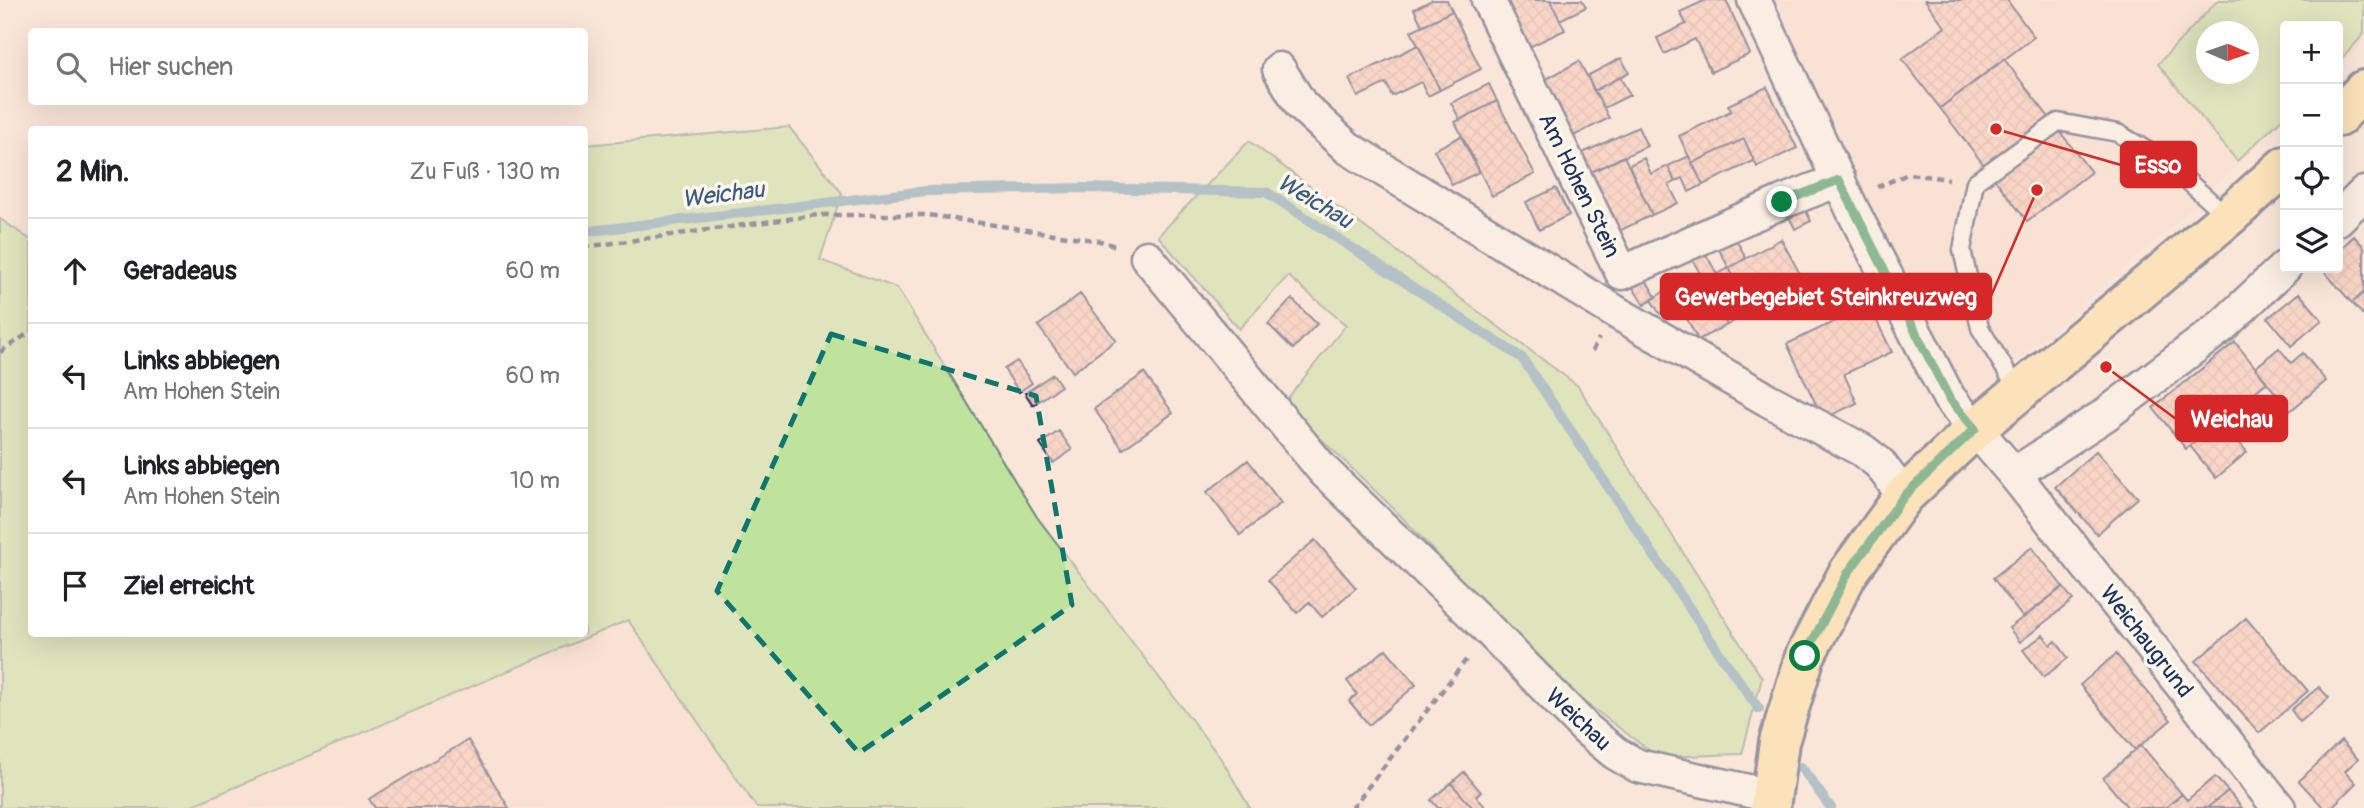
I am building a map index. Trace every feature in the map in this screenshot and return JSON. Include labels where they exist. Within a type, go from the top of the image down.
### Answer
[{"type":"main road","points":[[2343,112],[2364,90]]},
{"type":"main road","points":[[1771,802],[1779,742],[1805,656],[1848,573],[1904,496],[1975,429],[2280,170]]},
{"type":"street","name":"Am Hohen Stein","points":[[1489,0],[1622,273],[1782,202],[1839,180]]},
{"type":"street","points":[[1754,0],[1839,180],[1949,398],[1975,429]]},
{"type":"street","points":[[1279,69],[1301,105],[1348,148],[1614,311],[1768,400],[1862,450],[1879,463],[1904,496]]},
{"type":"street","points":[[2343,214],[2364,193]]},
{"type":"street","name":"Weichau","points":[[1147,257],[1324,471],[1489,630],[1586,729],[1615,753],[1638,766],[1771,802]]},
{"type":"street","points":[[2014,474],[2105,415],[2221,327],[2280,272]]},
{"type":"street","name":"Weichaugrund","points":[[1975,429],[2014,474],[2280,808]]},
{"type":"lane","points":[[2019,392],[1980,328],[1962,250],[1975,182],[2058,122],[2118,133],[2165,161],[2228,216]]},
{"type":"path","points":[[1896,180],[1908,174],[1975,182]]},
{"type":"path","points":[[588,246],[817,215],[928,215],[1100,241],[1147,257]]},
{"type":"path","points":[[0,352],[28,334]]},
{"type":"path","points":[[1352,808],[1489,630]]},
{"type":"highlighted area","points":[[831,334],[1036,396],[1072,605],[859,753],[717,591]]},
{"type":"shaded area","points":[[1771,0],[2364,0],[2364,41],[2343,64],[2343,21],[2280,21],[2280,124],[2184,215],[1966,405]]},
{"type":"shaded area","points":[[628,620],[757,808],[186,808]]},
{"type":"green space","points":[[2218,0],[2364,0],[2364,34],[2343,57],[2343,21],[2280,21],[2280,121],[2237,161],[2158,64],[2196,23],[2196,84],[2259,84],[2259,21],[2198,21]]},
{"type":"green space","points":[[789,127],[842,193],[820,260],[897,288],[1037,517],[1222,760],[1250,808],[757,808],[628,620],[186,808],[0,808],[0,219],[28,238],[28,637],[588,637],[588,145]]},
{"type":"green space","points":[[1249,141],[1578,386],[1762,678],[1742,754],[1658,757],[1562,685],[1395,510],[1284,403],[1346,325],[1288,276],[1239,329],[1158,236]]},
{"type":"building","points":[[1432,0],[1447,0],[1452,11],[1422,26],[1414,9]]},
{"type":"building","points":[[1500,0],[1550,0],[1565,30],[1525,49]]},
{"type":"building","points":[[1582,0],[1586,7],[1560,20],[1551,1]]},
{"type":"building","points":[[1706,0],[1726,0],[1750,54],[1711,72],[1695,39],[1664,54],[1657,38],[1686,24],[1680,12]]},
{"type":"building","points":[[1925,0],[2007,0],[2034,37],[1940,108],[1902,59],[1945,27]]},
{"type":"building","points":[[1452,11],[1481,69],[1440,90],[1411,31]]},
{"type":"building","points":[[1418,45],[1440,90],[1428,96],[1421,82],[1392,96],[1386,83],[1358,97],[1349,79]]},
{"type":"building","points":[[1621,58],[1629,72],[1594,91],[1587,76]]},
{"type":"building","points":[[2004,59],[2091,172],[2027,221],[1940,108]]},
{"type":"building","points":[[1579,61],[1609,118],[1570,138],[1541,82]]},
{"type":"building","points":[[1620,77],[1630,95],[1604,108],[1594,91]]},
{"type":"building","points":[[1489,84],[1497,101],[1460,120],[1451,103]]},
{"type":"building","points":[[1767,87],[1797,148],[1757,167],[1744,139],[1692,163],[1679,136],[1731,111],[1728,105]]},
{"type":"building","points":[[1497,101],[1535,174],[1492,196],[1455,122]]},
{"type":"building","points":[[1638,127],[1647,146],[1583,176],[1574,157]]},
{"type":"building","points":[[1461,136],[1479,172],[1452,185],[1434,150]]},
{"type":"building","points":[[1744,139],[1754,161],[1703,185],[1692,163]]},
{"type":"building","points":[[1624,156],[1652,215],[1611,235],[1583,176]]},
{"type":"building","points":[[1689,156],[1703,185],[1689,192],[1683,178],[1675,182],[1668,166]]},
{"type":"building","points":[[1644,158],[1651,174],[1668,166],[1675,182],[1669,185],[1678,203],[1652,215],[1629,165]]},
{"type":"building","points":[[1556,188],[1569,215],[1539,230],[1526,202]]},
{"type":"building","points":[[1799,197],[1811,221],[1795,229],[1783,205]]},
{"type":"building","points":[[1730,228],[1746,258],[1729,268],[1712,237]]},
{"type":"building","points":[[2354,236],[2364,247],[2364,292],[2352,303],[2325,273],[2343,273],[2343,246]]},
{"type":"building","points":[[1781,239],[1805,283],[1752,311],[1729,268]]},
{"type":"building","points":[[1702,247],[1717,274],[1704,281],[1689,253]]},
{"type":"building","points":[[1729,268],[1752,311],[1727,325],[1704,281]]},
{"type":"building","points":[[1640,270],[1656,297],[1644,305],[1627,278]]},
{"type":"building","points":[[1704,281],[1727,325],[1698,340],[1675,296]]},
{"type":"building","points":[[1665,291],[1674,306],[1660,314],[1651,300]]},
{"type":"building","points":[[2364,292],[2364,316],[2352,303]]},
{"type":"building","points":[[2299,293],[2322,320],[2291,346],[2268,318]]},
{"type":"building","points":[[1080,294],[1116,340],[1073,372],[1038,326]]},
{"type":"building","points":[[1292,299],[1317,324],[1293,349],[1268,324]]},
{"type":"building","points":[[1869,305],[1892,352],[1844,374],[1857,403],[1823,419],[1787,344]]},
{"type":"building","points":[[2235,342],[2267,382],[2186,449],[2153,408]]},
{"type":"building","points":[[2279,348],[2291,363],[2303,353],[2326,381],[2290,411],[2255,368]]},
{"type":"building","points":[[1017,361],[1032,383],[1019,392],[1004,369]]},
{"type":"building","points":[[1144,373],[1173,413],[1123,449],[1094,409]]},
{"type":"building","points":[[1053,374],[1061,386],[1033,405],[1025,393]]},
{"type":"building","points":[[2221,420],[2247,452],[2216,478],[2190,446]]},
{"type":"building","points":[[1059,431],[1072,450],[1053,463],[1040,444]]},
{"type":"building","points":[[2096,451],[2138,498],[2097,534],[2055,487]]},
{"type":"building","points":[[1248,460],[1281,503],[1240,535],[1207,492]]},
{"type":"building","points":[[1315,540],[1356,588],[1322,617],[1309,602],[1297,613],[1268,580]]},
{"type":"building","points":[[2032,547],[2063,587],[2023,618],[1993,578]]},
{"type":"building","points":[[2063,587],[2073,600],[2020,642],[2009,628]]},
{"type":"building","points":[[2246,618],[2308,691],[2259,733],[2196,661]]},
{"type":"building","points":[[2043,635],[2051,645],[2056,641],[2068,658],[2044,677],[2023,650]]},
{"type":"building","points":[[1386,649],[1416,685],[1369,725],[1349,701],[1357,694],[1347,681]]},
{"type":"building","points":[[2116,654],[2171,720],[2135,750],[2080,685]]},
{"type":"building","points":[[2319,687],[2329,698],[2300,722],[2291,710]]},
{"type":"building","points":[[468,740],[509,808],[375,808],[369,799]]},
{"type":"building","points":[[2341,741],[2358,759],[2345,771],[2356,783],[2331,808],[2324,808],[2299,781]]},
{"type":"building","points":[[2141,745],[2182,794],[2165,808],[2128,808],[2103,778]]},
{"type":"building","points":[[1464,772],[1481,792],[1476,796],[1486,808],[1473,808],[1451,783]]},
{"type":"building","points":[[2215,777],[2228,791],[2207,808],[2165,808],[2182,794],[2187,800]]},
{"type":"building","points":[[1451,783],[1473,808],[1438,808],[1431,800]]},
{"type":"building","points":[[2228,791],[2242,808],[2207,808]]},
{"type":"waterway","name":"Weichau","points":[[590,231],[926,191],[1083,188],[1266,192],[1522,358],[1759,709]]},
{"type":"waterway","name":"Weichau","points":[[1801,767],[1831,808]]},
{"type":"place","name":"Esso","points":[[1996,129]]},
{"type":"place","name":"Gewerbegebiet Steinkreuzweg","points":[[2037,190]]},
{"type":"place","name":"Weichau","points":[[2106,367]]},
{"type":"route","points":[[1782,202],[1839,180],[1949,398],[1975,429],[1904,496],[1848,573],[1805,656]]}]
